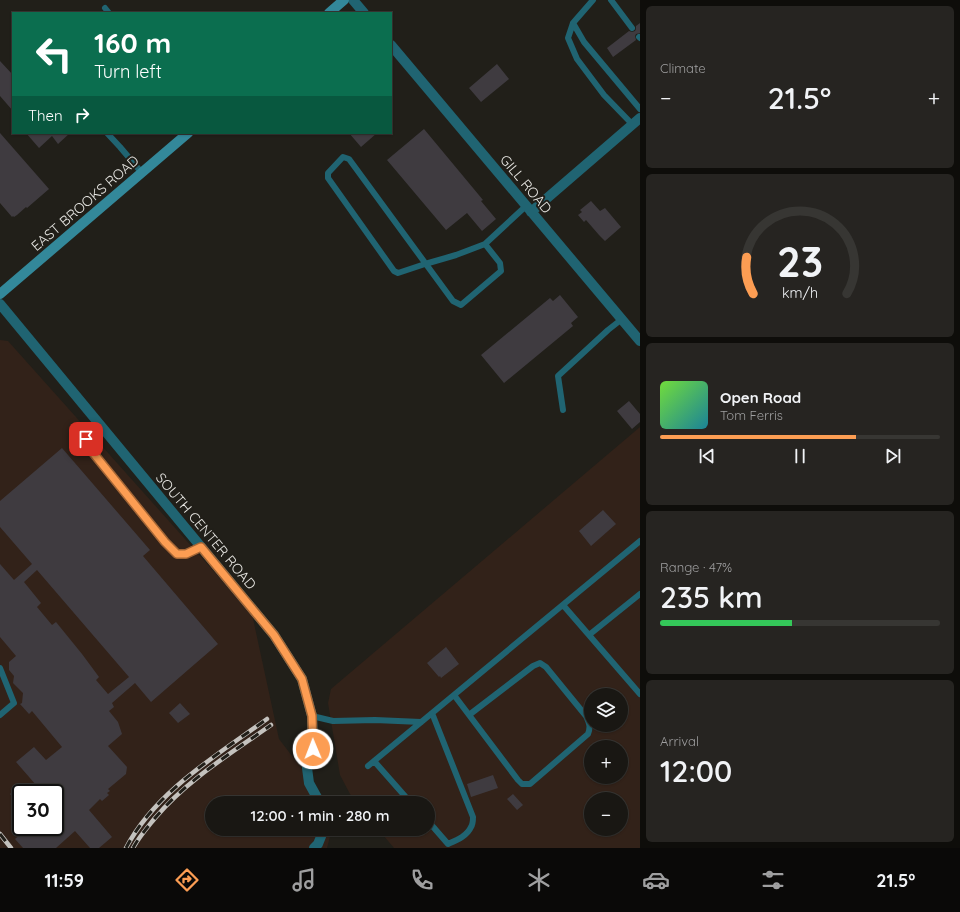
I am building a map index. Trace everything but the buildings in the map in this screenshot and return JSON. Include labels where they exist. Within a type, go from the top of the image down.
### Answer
[{"type":"main road","points":[[330,12],[344,0]]},
{"type":"main road","name":"EAST BROOKS ROAD","points":[[0,294],[187,134]]},
{"type":"street","points":[[353,0],[363,12]]},
{"type":"street","name":"GILL ROAD","points":[[392,46],[640,340]]},
{"type":"street","points":[[529,209],[636,121]]},
{"type":"street","name":"SOUTH CENTER ROAD","points":[[0,304],[274,635],[302,679],[312,716],[313,749],[307,768],[309,783],[316,796]]},
{"type":"street","points":[[314,848],[318,844],[321,836]]},
{"type":"lane","points":[[593,0],[573,22],[568,38],[577,59],[604,95],[636,121]]},
{"type":"lane","points":[[611,0],[632,28]]},
{"type":"lane","points":[[573,22],[584,42],[640,109]]},
{"type":"lane","points":[[108,134],[142,173]]},
{"type":"lane","points":[[484,244],[500,263],[501,271],[461,305],[453,301],[425,264],[349,159],[344,157],[328,172],[328,178],[394,271],[398,273],[425,264],[456,255],[484,244],[529,209]]},
{"type":"lane","points":[[563,410],[558,376],[622,319]]},
{"type":"lane","points":[[100,424],[86,439],[86,444],[165,542],[177,554],[186,554],[201,547]]},
{"type":"lane","points":[[368,766],[640,541]]},
{"type":"lane","points":[[589,634],[640,594]]},
{"type":"lane","points":[[564,605],[640,694]]},
{"type":"lane","points":[[454,695],[469,715],[518,780],[522,784],[530,784],[588,734],[590,728],[586,716],[546,667],[540,663],[533,666],[469,715]]},
{"type":"lane","points":[[0,668],[14,703],[0,715]]},
{"type":"lane","points":[[432,713],[474,817],[472,826],[466,833],[457,840],[448,844],[435,830]]},
{"type":"lane","points":[[312,716],[333,721],[375,720],[421,722]]},
{"type":"lane","points":[[374,761],[405,796]]},
{"type":"shaded area","points":[[0,340],[8,341],[252,614],[279,739],[323,796],[205,796],[205,836],[330,836],[327,848],[0,848]]},
{"type":"shaded area","points":[[640,427],[640,848],[394,848],[384,836],[435,836],[435,796],[352,796],[340,775],[328,703],[331,689]]},
{"type":"railway","points":[[126,848],[138,828],[153,809],[170,792],[208,761],[267,719]]},
{"type":"railway","points":[[133,848],[140,836],[167,804],[210,768],[271,725]]},
{"type":"railway","points":[[0,834],[11,848]]},
{"type":"route","points":[[86,439],[86,444],[165,542],[177,554],[186,554],[201,547],[274,635],[302,679],[312,716],[313,749]]}]
